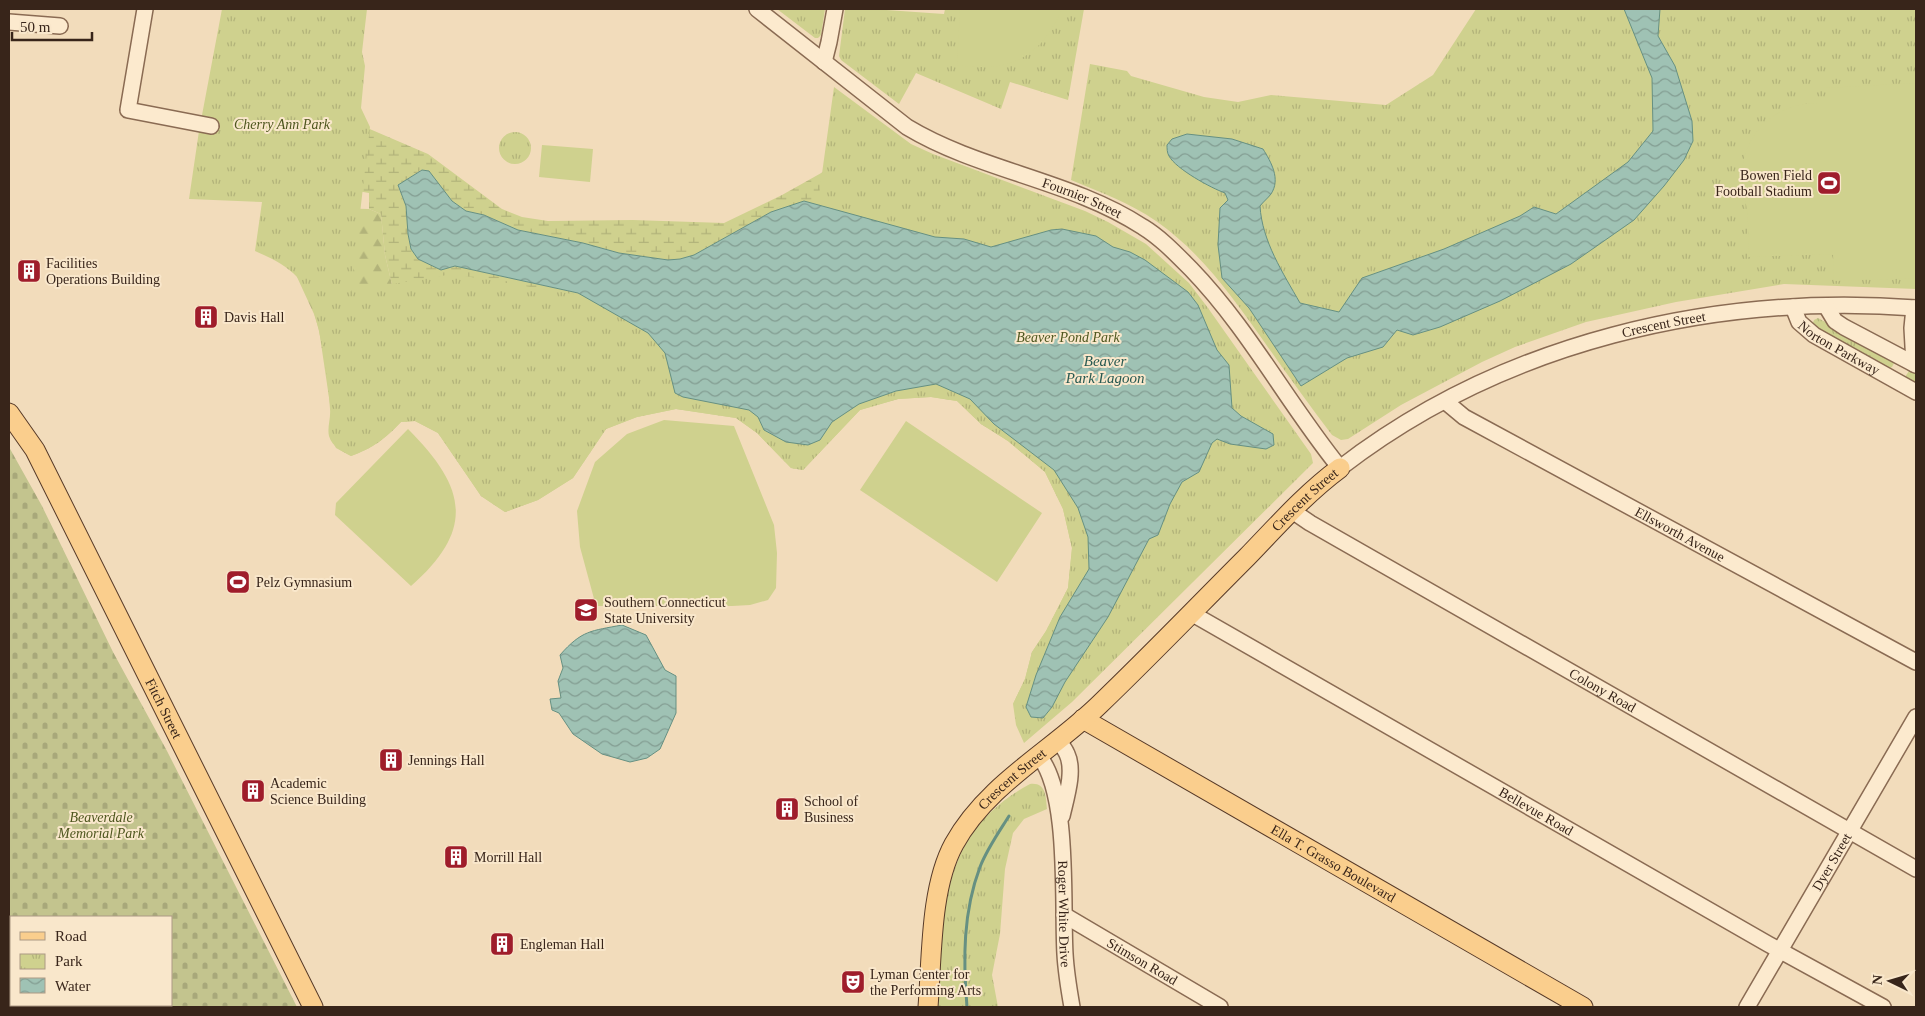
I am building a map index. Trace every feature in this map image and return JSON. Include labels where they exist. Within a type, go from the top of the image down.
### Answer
[{"type":"main road","name":"Fitch Street","points":[[9,413],[35,450],[313,1007]]},
{"type":"main road","name":"Crescent Street","points":[[928,1007],[935,911],[939,887],[949,855],[965,826],[986,800],[1083,719],[1253,551],[1291,510],[1322,481],[1340,468]]},
{"type":"main road","name":"Ella T. Grasso Boulevard","points":[[1083,719],[1583,1007]]},
{"type":"street","points":[[145,9],[128,110],[211,126]]},
{"type":"street","name":"Fournier Street","points":[[757,9],[907,127],[928,139],[1106,207],[1143,227],[1158,238],[1204,282],[1230,314],[1340,468]]},
{"type":"street","points":[[824,62],[835,9]]},
{"type":"street","points":[[9,22],[60,26]]},
{"type":"street","name":"Norton Parkway","points":[[1826,306],[1835,321],[1911,363]]},
{"type":"street","name":"Crescent Street","points":[[1340,468],[1362,451],[1446,402],[1504,372],[1574,346],[1630,329],[1726,312],[1793,307],[1915,308]]},
{"type":"street","name":"Norton Parkway","points":[[1793,307],[1804,329],[1916,392]]},
{"type":"street","name":"Norton Parkway","points":[[1894,379],[1911,363],[1912,328],[1915,308]]},
{"type":"street","name":"Ellsworth Avenue","points":[[1446,402],[1464,417],[1916,662]]},
{"type":"street","name":"Colony Road","points":[[1291,510],[1310,523],[1916,869]]},
{"type":"street","name":"Bellevue Road","points":[[1191,613],[1780,951],[1883,1007]]},
{"type":"street","name":"Dyer Street","points":[[1747,1007],[1916,716]]},
{"type":"street","name":"Roger White Drive","points":[[1058,740],[1067,754],[1070,771],[1060,822]]},
{"type":"street","name":"Roger White Drive","points":[[1039,756],[1048,770],[1060,822],[1065,956],[1072,1007]]},
{"type":"street","name":"Stimson Road","points":[[1064,915],[1220,1007]]},
{"type":"green space","name":"Beaver Pond Park","points":[[222,9],[367,9],[362,52],[365,66],[361,108],[370,127],[351,291],[453,274],[800,332],[834,87],[911,144],[1085,211],[1146,244],[1189,283],[1311,454],[1313,463],[1072,702],[1024,743],[1016,725],[1013,704],[1025,679],[1032,652],[1046,631],[1068,588],[1072,548],[1063,509],[1045,472],[1008,441],[981,424],[957,401],[931,397],[898,399],[860,410],[803,470],[791,468],[757,433],[736,418],[676,409],[637,417],[606,429],[573,478],[538,500],[505,512],[481,496],[438,433],[415,421],[401,422],[378,442],[366,450],[351,456],[335,446],[330,440],[328,430],[330,412],[321,340],[317,321],[305,289],[297,277],[288,269],[255,251],[262,202],[189,199],[199,131]]},
{"type":"green space","points":[[777,9],[825,9],[821,35],[815,38]]},
{"type":"green space","points":[[845,9],[944,14],[945,9],[1084,9],[1068,100],[1010,82],[1001,109],[916,73],[899,104],[841,60],[839,56]]},
{"type":"green space","points":[[960,9],[1062,9],[1054,26],[1044,40],[1033,50],[1008,64],[976,67],[957,65]]},
{"type":"green space","points":[[1476,9],[1916,9],[1916,289],[1784,284],[1676,302],[1586,322],[1515,347],[1482,362],[1401,405],[1348,439],[1341,440],[1332,435],[1229,293],[1188,247],[1156,221],[1136,209],[1071,180],[1090,64],[1127,71],[1131,76],[1204,97],[1238,102],[1271,95],[1386,105],[1433,75]]},
{"type":"green space","name":"Bowen Field Football Stadium","points":[[1916,83],[1916,278],[1834,281],[1833,254],[1748,257],[1748,222],[1742,181],[1743,165],[1749,144],[1763,125],[1771,117],[1792,107],[1826,103],[1826,88]]},
{"type":"green space","points":[[358,124],[428,154],[502,209],[522,217],[548,221],[633,220],[724,223],[782,195],[823,172],[923,197],[771,212],[694,255],[668,260],[619,253],[583,243],[518,230],[484,215],[466,211],[452,201],[428,171],[421,170],[398,186],[406,206],[411,249],[418,259],[441,270],[455,266],[578,293],[648,333],[859,404],[936,384],[1054,470],[1088,537],[1026,707],[1013,704],[1025,679],[1032,652],[1046,631],[1068,588],[1072,548],[1063,509],[1045,472],[1008,441],[981,424],[957,401],[931,397],[898,399],[860,410],[803,470],[791,468],[757,433],[736,418],[676,409],[637,417],[606,429],[573,478],[538,500],[505,512],[481,496],[438,433],[415,421],[401,422],[378,442],[366,450],[351,456],[336,448],[329,435],[331,411],[319,330],[397,306],[385,255],[381,214],[369,209],[369,193],[346,189]]},
{"type":"green space","points":[[515,132],[521,133],[526,137],[530,142],[530,154],[526,159],[521,163],[515,164],[509,163],[504,159],[500,154],[499,148],[500,142],[504,137],[509,133]]},
{"type":"green space","points":[[542,145],[593,149],[590,182],[539,177]]},
{"type":"green space","points":[[302,208],[369,209],[381,214],[385,255],[397,306],[319,330],[314,314],[297,277]]},
{"type":"green space","points":[[1818,318],[1892,359],[1894,363],[1892,367],[1888,369],[1812,325],[1814,320]]},
{"type":"green space","points":[[1911,370],[1916,373],[1916,385],[1905,377]]},
{"type":"green space","points":[[664,420],[734,426],[774,525],[777,553],[776,588],[768,600],[750,605],[732,606],[596,606],[580,547],[577,511],[595,462],[627,434]]},
{"type":"green space","points":[[906,421],[1042,513],[997,582],[860,490]]},
{"type":"green space","points":[[408,429],[442,469],[451,488],[456,507],[454,526],[446,545],[432,565],[411,586],[335,515],[336,503]]},
{"type":"green space","name":"Beaverdale Memorial Park","points":[[9,447],[42,506],[113,652],[167,751],[297,1007],[9,1007]]},
{"type":"green space","points":[[1030,784],[1039,785],[1042,788],[1047,809],[1024,819],[1013,833],[1005,869],[1000,934],[992,975],[998,1007],[937,1007],[945,909],[951,880],[962,852],[977,827],[1000,804]]},
{"type":"water","points":[[1624,9],[1660,9],[1658,36],[1675,66],[1692,121],[1693,141],[1684,160],[1664,186],[1634,220],[1571,264],[1500,301],[1440,327],[1413,335],[1397,330],[1383,347],[1347,358],[1301,386],[1249,308],[1222,278],[1218,245],[1220,208],[1228,200],[1225,193],[1194,178],[1173,161],[1168,155],[1167,148],[1172,139],[1187,134],[1232,139],[1263,149],[1272,165],[1275,177],[1274,188],[1271,194],[1260,206],[1265,232],[1274,256],[1300,303],[1339,312],[1362,278],[1444,249],[1520,216],[1534,207],[1556,214],[1628,162],[1653,131],[1652,78]]},
{"type":"water","name":"Beaver Park Lagoon","points":[[422,170],[429,171],[452,201],[466,211],[484,215],[518,230],[583,243],[619,253],[668,260],[694,255],[771,212],[804,201],[935,237],[964,239],[991,247],[1051,230],[1062,229],[1096,236],[1113,247],[1130,252],[1145,260],[1188,292],[1198,305],[1217,350],[1229,365],[1232,408],[1241,416],[1273,434],[1274,445],[1266,449],[1230,444],[1217,439],[1212,443],[1199,472],[1182,482],[1170,504],[1158,535],[1149,539],[1108,617],[1065,682],[1052,707],[1043,718],[1031,717],[1026,707],[1036,675],[1060,617],[1089,569],[1088,537],[1078,508],[1054,470],[994,424],[970,399],[936,384],[896,391],[859,404],[832,422],[820,440],[808,445],[786,442],[764,430],[758,417],[749,410],[683,397],[675,393],[665,353],[648,333],[578,293],[455,266],[441,270],[418,259],[411,249],[406,206],[398,185]]},
{"type":"water","points":[[622,625],[646,635],[665,670],[676,676],[676,713],[660,749],[647,758],[630,762],[602,754],[573,734],[559,713],[552,710],[550,699],[561,698],[558,681],[563,668],[560,655],[581,636]]},
{"type":"waterway","points":[[967,1007],[965,953],[970,901],[983,860],[1009,816]]},
{"type":"place","name":"Bowen Field Football Stadium","points":[[1829,183]]},
{"type":"place","name":"Facilities Operations Building","points":[[29,271]]},
{"type":"place","name":"Davis Hall","points":[[206,317]]},
{"type":"place","name":"Pelz Gymnasium","points":[[238,582]]},
{"type":"place","name":"Southern Connecticut State University","points":[[586,610]]},
{"type":"place","name":"Jennings Hall","points":[[391,760]]},
{"type":"place","name":"Academic Science Building","points":[[253,791]]},
{"type":"place","name":"School of Business","points":[[787,809]]},
{"type":"place","name":"Morrill Hall","points":[[456,857]]},
{"type":"place","name":"Engleman Hall","points":[[502,944]]},
{"type":"place","name":"Lyman Center for the Performing Arts","points":[[853,982]]},
{"type":"park label","name":"Cherry Ann Park","points":[[282,124]]}]
